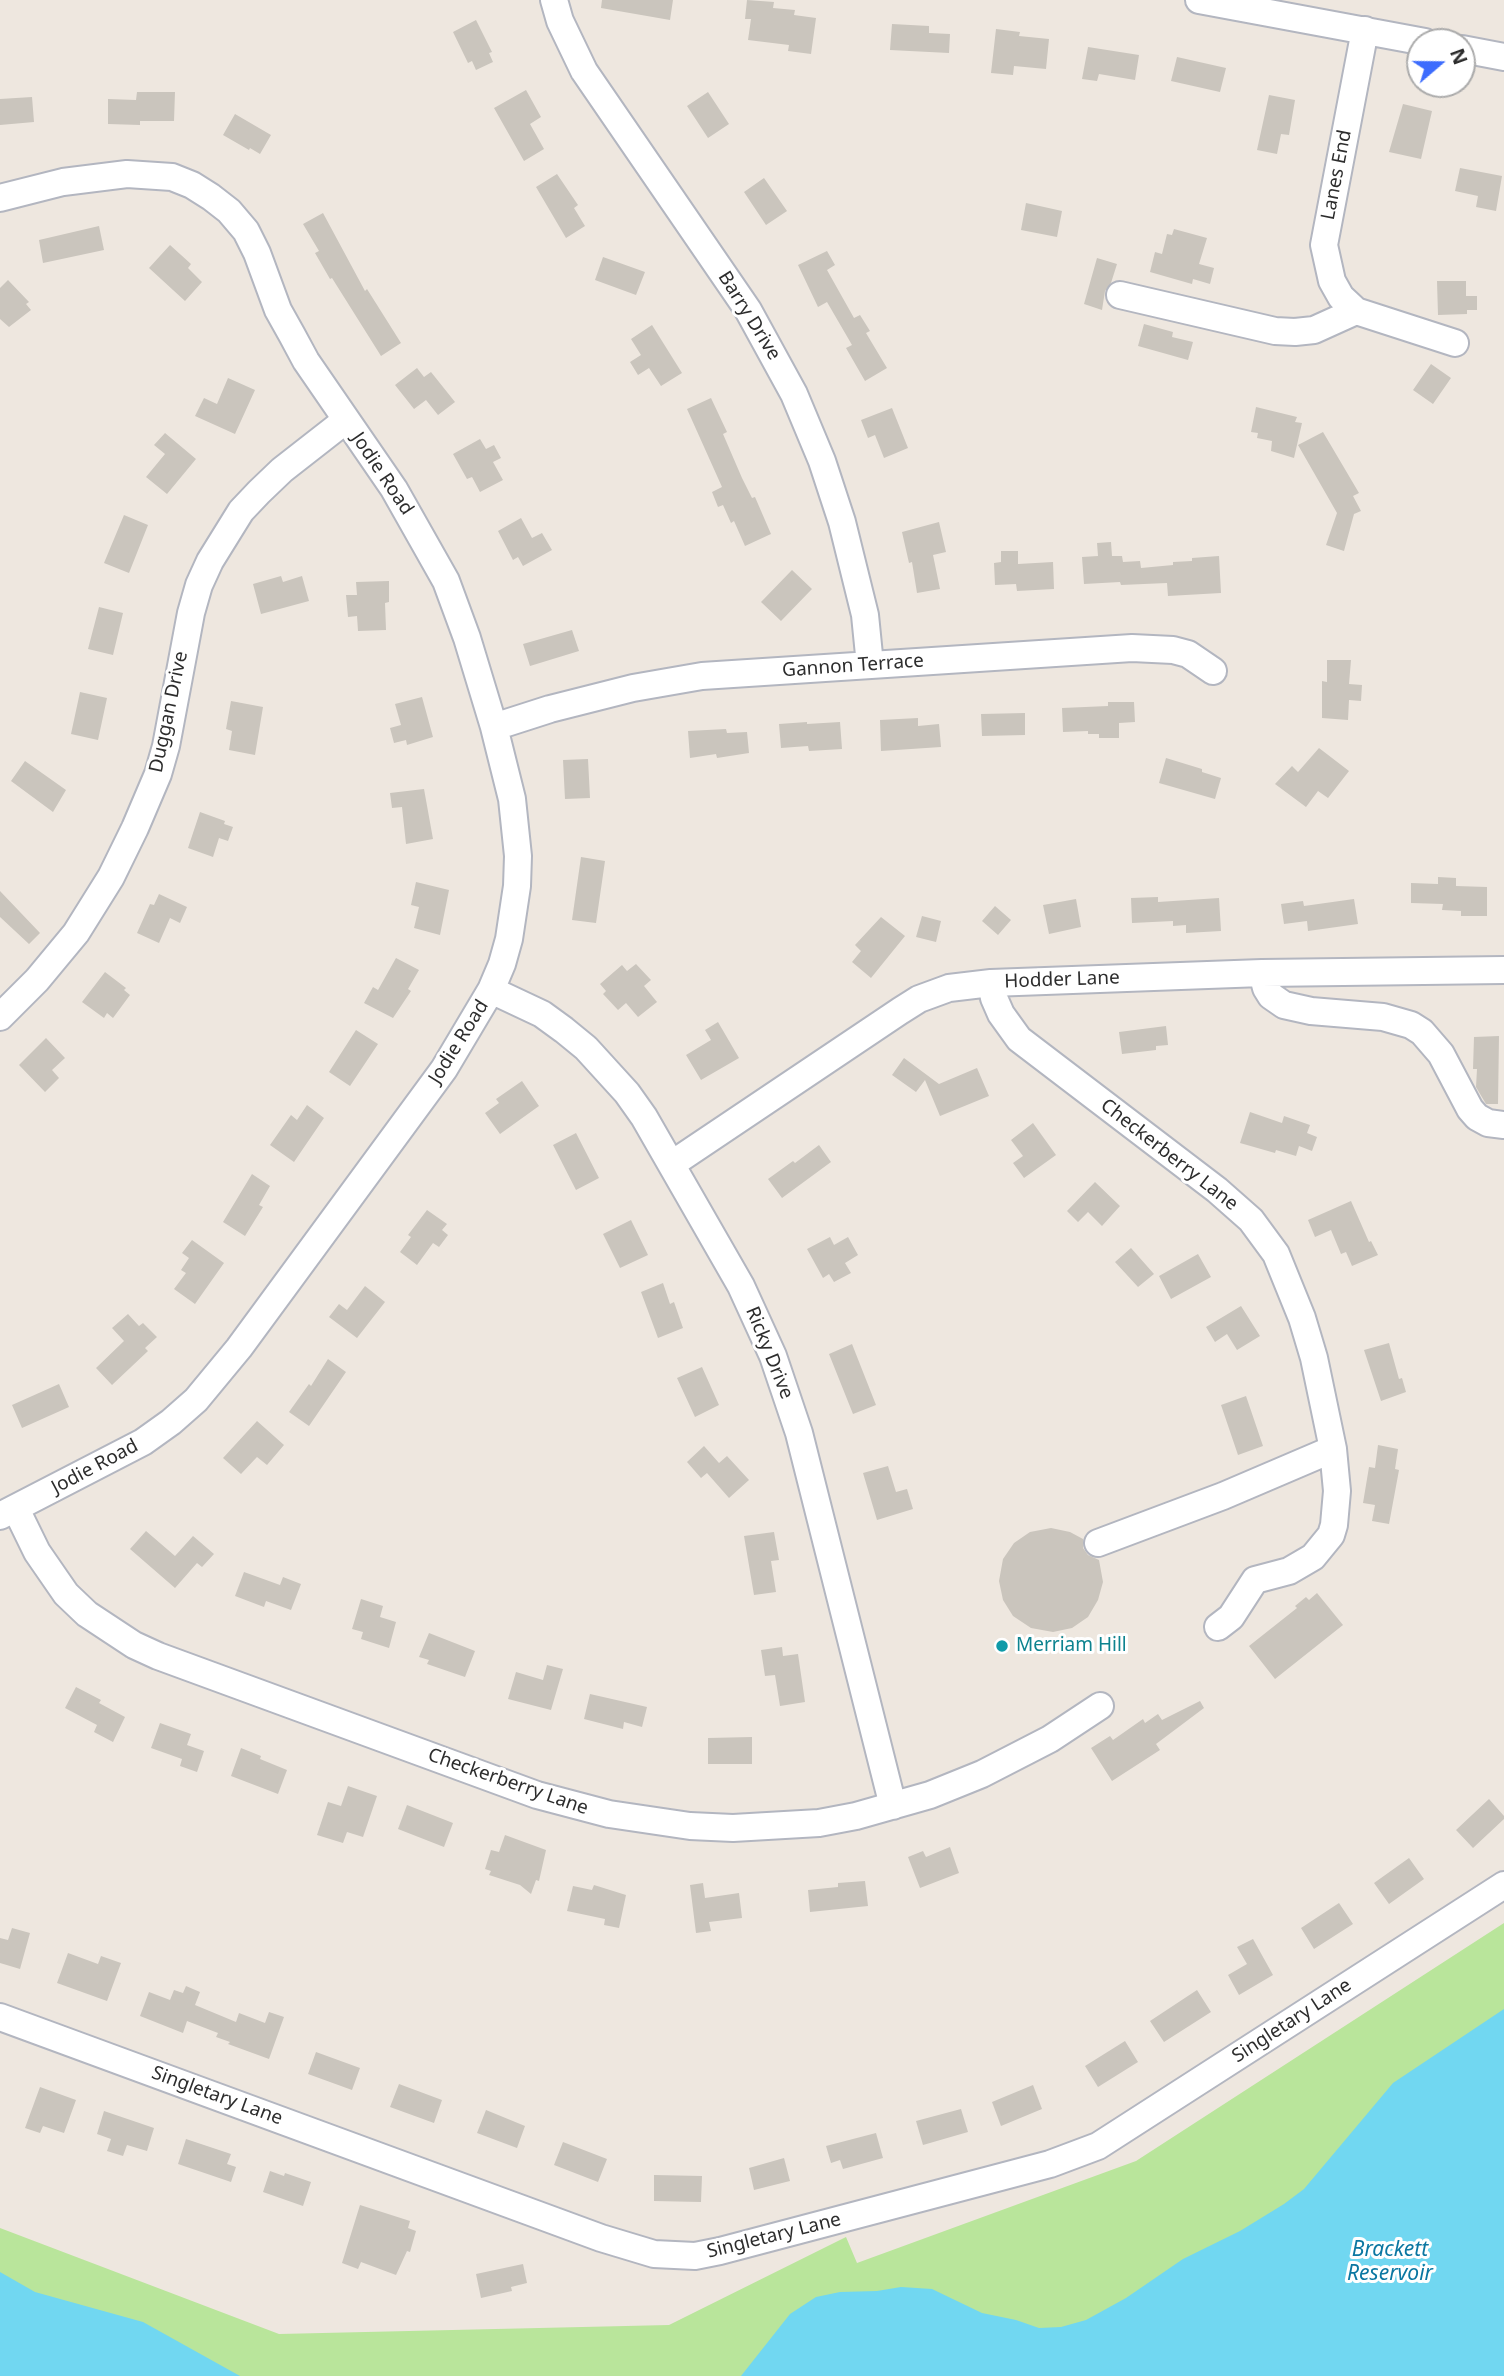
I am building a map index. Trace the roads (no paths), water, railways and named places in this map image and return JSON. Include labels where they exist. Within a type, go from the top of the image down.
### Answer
[{"type":"street","name":"Barry Drive","points":[[554,0],[560,21],[583,71],[748,310],[794,394],[842,522],[865,615],[870,665]]},
{"type":"street","points":[[1199,0],[1406,38]]},
{"type":"street","name":"Lanes End","points":[[1356,311],[1341,297],[1332,281],[1325,245],[1326,228],[1365,30]]},
{"type":"street","points":[[1476,52],[1504,57]]},
{"type":"street","name":"Jodie Road","points":[[0,198],[63,183],[127,174],[172,177],[211,197],[229,211],[246,231],[275,301],[306,361],[394,489],[446,582],[467,638],[494,727],[512,799],[517,856],[517,886],[509,939],[491,990],[444,1069],[239,1348],[196,1400],[143,1442],[8,1512]]},
{"type":"street","points":[[1120,295],[1189,309],[1253,327],[1285,332],[1314,330],[1356,311],[1455,343]]},
{"type":"street","name":"Duggan Drive","points":[[0,1017],[37,981],[76,933],[111,877],[135,828],[160,765],[191,613],[199,585],[215,552],[241,512],[259,492],[282,470],[346,420]]},
{"type":"street","name":"Gannon Terrace","points":[[494,727],[590,698],[702,676],[1154,649],[1188,654],[1213,671]]},
{"type":"street","name":"Hodder Lane","points":[[671,1164],[919,999],[949,988],[992,982],[1262,973],[1504,970]]},
{"type":"street","points":[[1262,973],[1271,996],[1284,1005],[1311,1011],[1383,1017],[1411,1025],[1422,1032],[1441,1054],[1469,1109],[1488,1123],[1504,1125]]},
{"type":"street","name":"Checkerberry Lane","points":[[992,982],[994,998],[1001,1014],[1019,1039],[1236,1206],[1264,1237],[1285,1274],[1302,1318],[1317,1371],[1333,1449],[1337,1491],[1334,1525],[1331,1535],[1303,1565],[1255,1580],[1231,1617],[1218,1627]]},
{"type":"street","name":"Ricky Drive","points":[[491,990],[542,1014],[586,1048],[627,1093],[741,1286],[788,1396],[893,1806]]},
{"type":"street","points":[[1098,1543],[1223,1496],[1333,1449]]},
{"type":"street","name":"Checkerberry Lane","points":[[8,1512],[66,1594],[108,1631],[134,1645],[537,1795],[609,1814],[690,1826],[733,1828],[819,1823],[930,1795],[1015,1759],[1100,1706]]},
{"type":"street","name":"Singletary Lane","points":[[0,2017],[601,2238],[654,2253],[695,2256],[1050,2164],[1098,2146],[1504,1885]]},
{"type":"water","name":"Brackett Reservoir","points":[[1504,2009],[1504,2376],[741,2376],[790,2314],[816,2297],[840,2292],[901,2287],[932,2289],[982,2313],[1039,2328],[1061,2327],[1086,2320],[1126,2298],[1183,2259],[1240,2231],[1284,2204],[1304,2189],[1393,2083]]},
{"type":"water","points":[[0,2272],[35,2292],[143,2322],[240,2376],[0,2376]]},
{"type":"place","name":"Merriam Hill","points":[[1002,1646]]}]
